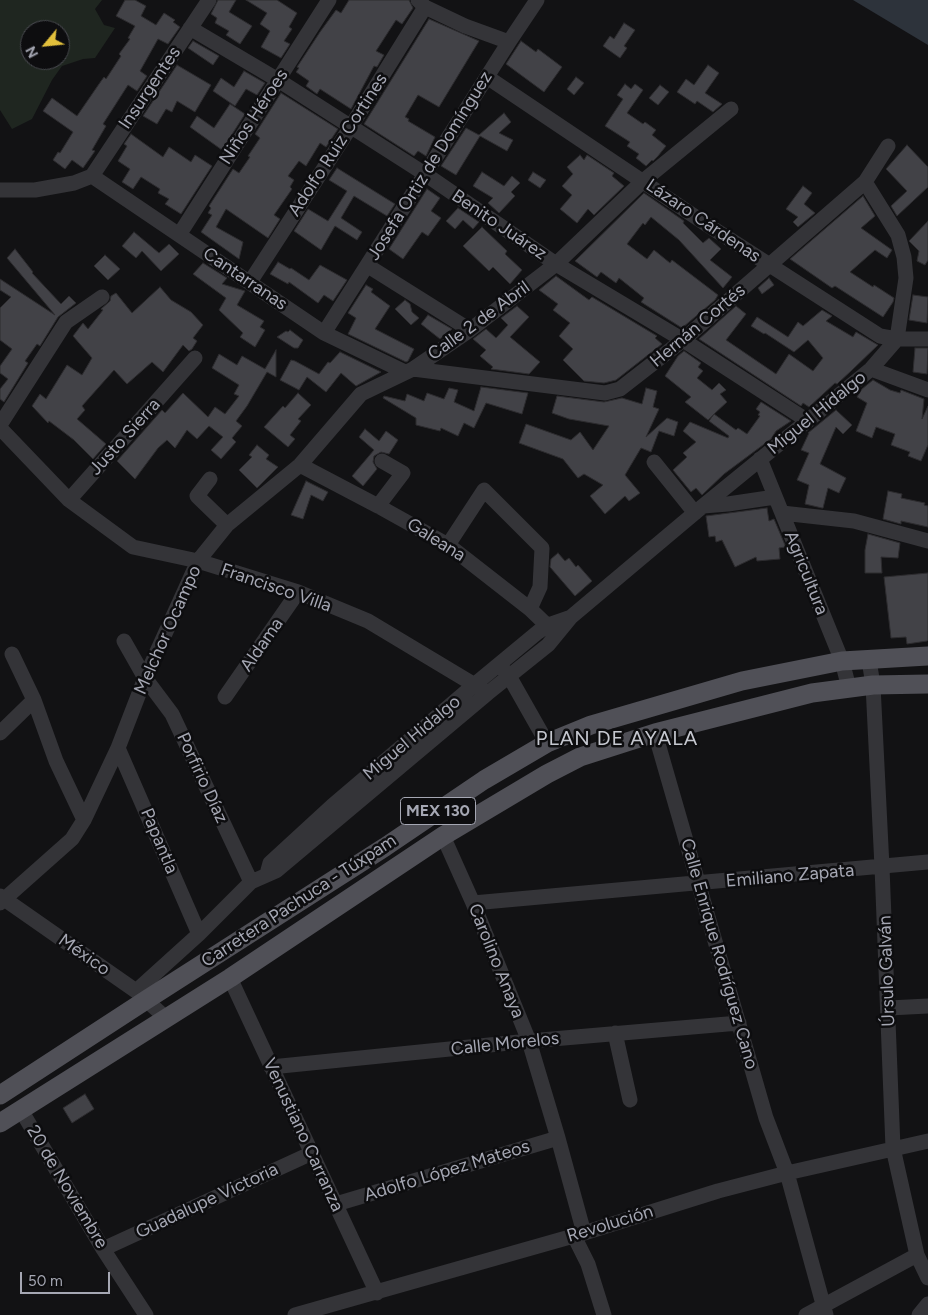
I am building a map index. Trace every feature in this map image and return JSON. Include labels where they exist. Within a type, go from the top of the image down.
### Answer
[{"type":"main road","name":"Carretera Pachuca - Túxpam","points":[[0,1095],[141,995],[384,847],[484,780],[547,744],[591,725],[742,681],[842,661],[928,656]]},
{"type":"main road","name":"Carretera Pachuca - Túxpam","points":[[0,1123],[230,978],[443,836],[547,774],[580,757],[655,733],[812,692],[873,685],[928,684]]},
{"type":"street","name":"Insurgentes","points":[[92,176],[208,0]]},
{"type":"street","name":"Niños Héroes","points":[[179,235],[329,0]]},
{"type":"street","name":"Josefa Ortiz de Domínguez","points":[[324,333],[537,0]]},
{"type":"street","points":[[422,3],[465,26],[509,42]]},
{"type":"street","name":"Adolfo Ruiz Cortines","points":[[250,282],[350,128],[422,3]]},
{"type":"street","name":"Benito Juárez","points":[[190,28],[278,80],[350,128],[425,174],[556,264],[683,340],[808,421]]},
{"type":"street","name":"Lázaro Cárdenas","points":[[487,77],[770,266],[880,336],[897,339],[928,340]]},
{"type":"street","name":"Calle 2 de Abril","points":[[409,370],[470,330],[556,264],[643,181],[731,109]]},
{"type":"street","points":[[888,146],[865,182],[898,235],[904,257],[906,278],[897,339]]},
{"type":"street","points":[[0,190],[35,190],[74,183],[92,176]]},
{"type":"street","name":"Cantarranas","points":[[92,176],[324,333],[409,370],[605,393],[620,389]]},
{"type":"street","name":"Hernán Cortés","points":[[620,389],[683,340],[865,182]]},
{"type":"street","points":[[368,266],[470,330]]},
{"type":"street","points":[[0,427],[66,322],[102,297]]},
{"type":"street","name":"Miguel Hidalgo","points":[[350,800],[474,685],[499,664],[571,617],[870,369],[897,339]]},
{"type":"street","name":"Justo Sierra","points":[[69,500],[195,358]]},
{"type":"street","points":[[870,369],[928,390]]},
{"type":"street","name":"Melchor Ocampo","points":[[2,899],[72,839],[84,820],[118,748],[145,678],[198,561],[228,525],[300,465],[360,394],[409,370]]},
{"type":"street","name":"Francisco Villa","points":[[0,427],[69,500],[133,547],[198,561],[298,592],[368,621],[488,693]]},
{"type":"street","name":"Agricultura","points":[[760,459],[842,661],[849,688]]},
{"type":"street","points":[[378,506],[403,474],[382,461]]},
{"type":"street","points":[[654,462],[699,509],[775,497]]},
{"type":"street","name":"Galeana","points":[[300,465],[448,545],[530,609],[553,630]]},
{"type":"street","points":[[210,479],[197,496],[228,525]]},
{"type":"street","points":[[448,545],[484,490],[542,548],[540,587],[530,609]]},
{"type":"street","points":[[782,513],[854,521],[928,541]]},
{"type":"street","name":"Aldama","points":[[225,697],[298,592]]},
{"type":"street","name":"Miguel Hidalgo","points":[[141,995],[251,882],[267,874],[270,863],[548,645],[553,630]]},
{"type":"street","name":"Porfirio Díaz","points":[[124,641],[145,678],[172,714],[251,882]]},
{"type":"street","points":[[12,654],[34,700],[56,761],[84,820]]},
{"type":"street","name":"Úrsulo Galván","points":[[869,660],[873,685],[882,867],[893,1148],[918,1254],[928,1278]]},
{"type":"street","points":[[499,664],[509,676],[547,744]]},
{"type":"street","points":[[0,733],[34,700]]},
{"type":"street","name":"Calle Enrique Rodríguez Cano","points":[[655,733],[766,1118],[787,1173],[825,1310]]},
{"type":"street","name":"Papantla","points":[[118,748],[199,934]]},
{"type":"street","name":"Carolino Anaya","points":[[443,836],[473,903],[529,1041],[558,1138],[579,1234],[604,1315]]},
{"type":"street","name":"Emiliano Zapata","points":[[473,903],[928,862]]},
{"type":"street","name":"México","points":[[2,899],[141,995],[166,1018]]},
{"type":"street","name":"Venustiano Carranza","points":[[230,978],[377,1293]]},
{"type":"street","points":[[888,1008],[928,1006]]},
{"type":"street","name":"Calle Morelos","points":[[271,1067],[529,1041],[739,1023]]},
{"type":"street","points":[[615,1033],[630,1100]]},
{"type":"street","name":"20 de Noviembre","points":[[21,1110],[103,1249],[146,1315]]},
{"type":"street","name":"Adolfo López Mateos","points":[[336,1204],[558,1138]]},
{"type":"street","name":"Revolución","points":[[294,1315],[333,1310],[377,1293],[718,1191],[787,1173],[928,1141]]},
{"type":"street","name":"Guadalupe Victoria","points":[[103,1249],[312,1153]]},
{"type":"street","points":[[806,1315],[825,1310],[918,1254]]},
{"type":"street","points":[[919,1315],[928,1304]]},
{"type":"shaded area","points":[[0,0],[102,0],[95,9],[104,25],[115,28],[95,58],[83,59],[70,63],[70,20],[20,20],[20,70],[59,70],[32,119],[12,129],[0,110]]},
{"type":"shaded area","points":[[853,0],[928,0],[928,45]]},
{"type":"building","points":[[125,0],[135,0],[146,6],[141,16],[156,25],[164,13],[175,20],[173,22],[180,27],[168,44],[158,39],[140,71],[147,76],[137,91],[128,85],[103,124],[106,126],[92,150],[95,151],[83,168],[72,160],[65,169],[53,160],[58,152],[60,153],[73,132],[43,111],[52,98],[77,116],[104,77],[106,79],[121,56],[119,54],[130,39],[128,38],[135,26],[116,16]]},
{"type":"building","points":[[218,0],[236,0],[229,12],[252,26],[240,44],[226,35],[229,31],[215,23],[217,18],[211,14]]},
{"type":"building","points":[[246,0],[277,0],[297,13],[289,27],[292,29],[284,41],[290,44],[281,58],[261,47],[270,31],[260,24],[267,13]]},
{"type":"building","points":[[349,0],[409,0],[413,8],[402,24],[396,20],[376,51],[384,55],[377,67],[374,66],[351,109],[320,89],[317,94],[306,86],[309,81],[296,72],[299,68],[297,67],[336,10],[341,13]]},
{"type":"building","points":[[429,19],[479,41],[439,107],[418,95],[405,117],[409,119],[408,121],[435,137],[426,156],[418,151],[414,156],[364,124]]},
{"type":"building","points":[[624,23],[635,30],[624,46],[627,48],[620,58],[603,46],[610,36],[614,39]]},
{"type":"building","points":[[193,41],[219,56],[213,65],[188,48]]},
{"type":"building","points":[[521,41],[536,52],[538,49],[562,67],[544,92],[506,64]]},
{"type":"building","points":[[177,65],[211,85],[195,112],[177,101],[172,112],[166,109],[157,124],[143,116]]},
{"type":"building","points":[[708,65],[719,73],[705,93],[722,104],[713,112],[697,101],[695,104],[677,92],[686,79],[694,85]]},
{"type":"building","points":[[244,71],[265,83],[257,95],[246,89],[235,106],[213,91],[221,78],[234,87]]},
{"type":"building","points":[[576,77],[584,83],[574,95],[567,89]]},
{"type":"building","points":[[625,84],[631,89],[635,84],[643,90],[627,113],[656,130],[652,135],[666,146],[646,166],[636,158],[639,154],[627,146],[630,142],[605,126],[623,99],[617,95]]},
{"type":"building","points":[[660,85],[669,92],[658,105],[649,98]]},
{"type":"building","points":[[281,93],[338,129],[326,147],[320,143],[306,166],[299,161],[288,176],[294,180],[290,187],[292,189],[274,215],[280,219],[268,238],[226,209],[216,227],[243,242],[239,259],[201,232],[212,215],[208,213],[211,208],[209,206],[233,169],[239,173],[250,157],[248,156],[260,138],[255,134]]},
{"type":"building","points":[[230,104],[245,114],[222,150],[190,127],[197,116],[214,128]]},
{"type":"building","points":[[504,113],[511,122],[499,133],[513,140],[507,151],[480,136],[456,175],[441,166],[466,128],[479,135]]},
{"type":"building","points":[[131,134],[163,157],[169,147],[191,162],[195,155],[212,166],[181,214],[165,204],[169,199],[158,193],[160,189],[141,177],[133,189],[122,182],[130,169],[118,161],[127,146],[124,144]]},
{"type":"building","points":[[907,145],[928,167],[928,187],[897,216],[891,206],[907,191],[886,169]]},
{"type":"building","points":[[580,155],[584,160],[587,155],[614,173],[612,176],[624,186],[594,215],[588,209],[577,223],[560,209],[572,195],[562,186],[573,174],[567,167]]},
{"type":"building","points":[[337,168],[395,204],[387,216],[354,196],[341,218],[362,232],[357,240],[335,226],[321,250],[294,231],[308,209],[328,221],[347,191],[329,180]]},
{"type":"building","points":[[482,172],[504,186],[512,176],[520,183],[511,192],[515,196],[499,213],[488,203],[493,198],[473,186]]},
{"type":"building","points":[[533,172],[546,180],[540,188],[528,180]]},
{"type":"building","points":[[803,186],[812,193],[804,204],[815,213],[798,227],[793,222],[798,217],[786,209]]},
{"type":"building","points":[[427,189],[440,198],[431,211],[441,218],[428,236],[422,232],[403,259],[389,249]]},
{"type":"building","points":[[644,193],[684,221],[683,223],[703,243],[709,238],[721,249],[710,260],[732,277],[723,288],[679,240],[651,217],[645,225],[643,223],[627,244],[647,259],[654,250],[670,263],[672,260],[718,295],[715,300],[682,328],[641,302],[644,298],[619,278],[616,283],[601,272],[597,277],[575,261]]},
{"type":"building","points":[[863,196],[875,216],[861,228],[892,250],[887,258],[875,250],[850,272],[894,298],[883,317],[835,286],[832,288],[790,259]]},
{"type":"building","points":[[458,208],[479,222],[473,229],[463,220],[455,229],[446,221]]},
{"type":"building","points":[[928,221],[928,260],[925,265],[917,261],[919,251],[909,241]]},
{"type":"building","points":[[482,227],[507,251],[505,254],[522,270],[510,284],[493,267],[489,271],[463,246]]},
{"type":"building","points":[[134,232],[159,253],[169,244],[179,254],[161,271],[142,251],[136,258],[122,246]]},
{"type":"building","points":[[15,249],[32,273],[61,304],[69,296],[76,303],[58,317],[40,346],[37,344],[25,361],[28,363],[4,402],[0,399],[0,389],[8,379],[0,373],[0,366],[12,349],[0,340],[0,308],[11,297],[0,290],[0,279],[55,315],[7,258]]},
{"type":"building","points":[[105,255],[120,269],[108,280],[94,266]]},
{"type":"building","points":[[278,262],[309,280],[320,265],[347,280],[333,301],[324,295],[318,303],[289,282],[288,284],[270,274]]},
{"type":"building","points":[[203,263],[227,278],[222,284],[245,291],[237,305],[264,321],[260,327],[265,330],[255,347],[240,337],[243,333],[219,310],[226,298],[193,274]]},
{"type":"building","points":[[556,276],[589,300],[592,297],[657,336],[655,338],[662,344],[616,380],[604,383],[584,381],[563,360],[573,349],[559,336],[570,323],[553,310],[558,304],[539,290]]},
{"type":"building","points":[[769,278],[774,285],[762,294],[758,288]]},
{"type":"building","points":[[366,285],[373,289],[371,292],[390,306],[375,329],[414,349],[408,361],[406,362],[348,334],[356,318],[348,313]]},
{"type":"building","points":[[160,287],[171,300],[191,312],[203,325],[193,338],[197,341],[189,351],[183,345],[163,372],[152,362],[127,384],[114,370],[82,406],[85,410],[77,419],[106,444],[93,459],[74,440],[49,421],[48,423],[32,406],[40,394],[46,399],[67,365],[82,375],[92,358],[73,336],[83,323],[88,329],[103,310],[101,309],[110,301],[111,296],[116,293],[132,313]]},
{"type":"building","points":[[913,295],[928,297],[927,323],[909,320]]},
{"type":"building","points":[[405,300],[410,304],[412,312],[419,318],[411,325],[395,309]]},
{"type":"building","points":[[517,306],[529,317],[510,337],[540,362],[529,374],[491,369],[493,367],[480,356],[486,350],[473,339],[486,329],[496,338],[508,325],[501,318]]},
{"type":"building","points":[[736,306],[746,314],[726,340],[776,374],[789,354],[813,371],[823,358],[808,340],[794,352],[751,326],[757,317],[788,337],[798,322],[803,326],[822,310],[832,316],[826,321],[853,337],[856,332],[878,345],[837,384],[835,383],[809,407],[803,403],[801,406],[699,339]]},
{"type":"building","points":[[428,315],[452,329],[440,339],[421,324]]},
{"type":"building","points":[[290,330],[303,340],[298,348],[294,348],[277,337]]},
{"type":"building","points":[[915,348],[928,348],[927,374],[913,372]]},
{"type":"building","points":[[276,350],[276,377],[267,372],[236,421],[242,426],[232,438],[236,442],[221,459],[211,450],[223,437],[209,426],[197,439],[187,430],[175,448],[167,440],[158,448],[135,479],[117,461],[162,410],[165,413],[183,393],[208,417],[215,407],[225,414],[239,396],[234,394],[239,385],[212,368],[219,354],[237,365],[242,356],[265,369]]},
{"type":"building","points":[[684,351],[701,363],[698,367],[703,371],[697,378],[712,390],[719,383],[726,390],[720,394],[727,402],[708,420],[685,402],[691,397],[665,376],[678,356]]},
{"type":"building","points":[[340,352],[381,372],[356,386],[341,373],[326,392],[307,377],[299,390],[280,380],[291,360],[319,374],[328,362],[330,363]]},
{"type":"building","points":[[873,380],[890,390],[900,393],[901,390],[924,399],[922,419],[928,406],[928,445],[921,461],[908,456],[910,452],[891,445],[895,434],[876,427],[872,438],[856,431],[867,403],[857,397],[862,389]]},
{"type":"building","points":[[481,387],[528,393],[522,414],[486,403],[474,428],[464,423],[458,436],[441,428],[440,431],[416,425],[416,418],[383,398],[384,396],[405,401],[407,394],[424,401],[427,393],[444,399],[449,388],[458,390],[454,402],[474,411]]},
{"type":"building","points":[[646,388],[657,391],[653,407],[659,409],[646,437],[667,418],[678,422],[674,436],[659,431],[651,452],[641,448],[625,475],[640,493],[629,501],[625,496],[605,514],[590,496],[603,485],[584,474],[578,478],[563,459],[519,443],[526,424],[571,440],[580,432],[593,450],[609,426],[569,419],[552,413],[557,396],[604,402],[622,398],[642,404]]},
{"type":"building","points":[[298,393],[311,405],[298,419],[301,421],[290,435],[295,439],[288,447],[264,427]]},
{"type":"building","points":[[761,402],[791,421],[776,431],[771,439],[724,474],[702,495],[696,488],[691,492],[673,470],[687,457],[683,453],[696,442],[683,431],[690,422],[728,438],[729,436],[709,421],[714,414],[736,430],[738,428],[747,434],[760,416],[758,415],[760,412],[756,409]]},
{"type":"building","points":[[836,410],[852,425],[843,434],[836,427],[820,464],[846,478],[839,493],[828,488],[822,508],[805,504],[809,485],[797,480],[809,453],[801,450],[808,433]]},
{"type":"building","points":[[365,429],[379,441],[386,431],[398,440],[389,454],[381,452],[374,456],[373,462],[377,469],[363,486],[352,476],[374,450],[359,437]]},
{"type":"building","points":[[257,445],[269,455],[266,459],[278,467],[257,488],[239,470],[252,457],[249,455]]},
{"type":"building","points":[[306,481],[328,492],[323,501],[311,495],[303,519],[291,515]]},
{"type":"building","points":[[888,491],[902,494],[901,498],[925,503],[924,505],[928,506],[928,527],[901,521],[901,524],[883,519]]},
{"type":"building","points":[[767,508],[769,521],[774,519],[785,545],[785,547],[779,548],[780,559],[757,561],[756,557],[735,567],[722,540],[716,542],[715,536],[709,537],[706,516]]},
{"type":"building","points":[[868,534],[900,543],[898,558],[881,557],[882,573],[865,573],[865,550]]},
{"type":"building","points":[[558,553],[565,561],[569,558],[576,567],[578,565],[592,581],[575,596],[550,567],[551,559]]},
{"type":"building","points":[[928,573],[928,640],[907,644],[906,637],[891,638],[884,577]]},
{"type":"building","points":[[85,1094],[94,1109],[72,1123],[63,1108]]},
{"type":"district","name":"PLAN DE AYALA","points":[[617,739]]}]
